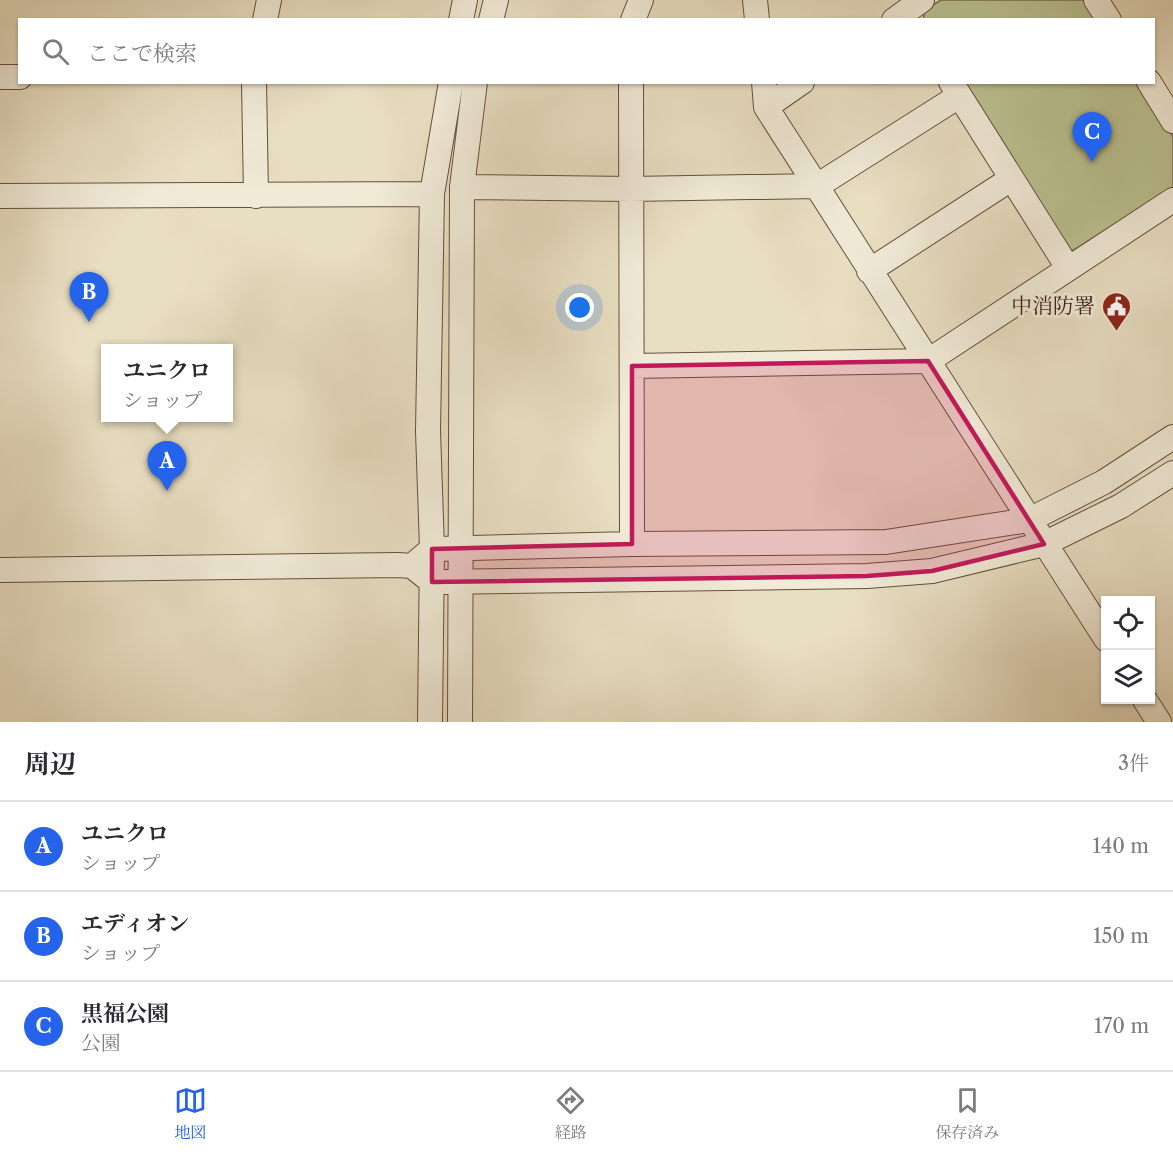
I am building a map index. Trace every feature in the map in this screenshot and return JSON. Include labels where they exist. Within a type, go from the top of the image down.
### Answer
[{"type":"street","points":[[265,18],[269,0]]},
{"type":"street","points":[[461,18],[465,0]]},
{"type":"street","points":[[492,18],[496,0]]},
{"type":"street","points":[[634,18],[641,0]]},
{"type":"street","points":[[754,0],[757,18]]},
{"type":"street","points":[[0,77],[18,77]]},
{"type":"street","points":[[254,84],[256,196]]},
{"type":"street","points":[[430,722],[432,549],[428,431],[432,194],[451,84]]},
{"type":"street","points":[[460,722],[462,187],[475,84]]},
{"type":"street","points":[[631,84],[632,544]]},
{"type":"street","points":[[764,84],[766,107],[1101,631]]},
{"type":"street","points":[[766,107],[799,84]]},
{"type":"street","points":[[1150,84],[1173,121]]},
{"type":"street","points":[[462,187],[630,189],[817,186],[955,89],[1068,268]]},
{"type":"street","points":[[869,271],[1011,179]]},
{"type":"street","points":[[0,196],[432,194]]},
{"type":"street","points":[[632,366],[928,361],[1173,200]]},
{"type":"street","points":[[412,566],[432,549],[632,544],[886,542],[1029,520],[1104,482],[1173,438]]},
{"type":"street","points":[[0,570],[412,566],[432,582],[867,576],[932,571],[1044,544],[1120,506],[1173,473]]},
{"type":"street","points":[[1148,704],[1159,722]]},
{"type":"highlighted area","points":[[928,361],[1044,544],[932,571],[867,576],[432,582],[432,549],[632,544],[632,366]]},
{"type":"green space","points":[[941,0],[1086,0],[1097,18],[923,18],[925,10]]},
{"type":"green space","points":[[962,84],[1140,84],[1173,137],[1173,187],[1074,250],[1067,250]]},
{"type":"place","name":"黒福公園","points":[[1092,162]]},
{"type":"place","name":"エディオン","points":[[89,322]]},
{"type":"place","name":"中消防署","points":[[1116,332]]},
{"type":"place","name":"ユニクロ","points":[[167,491]]}]
